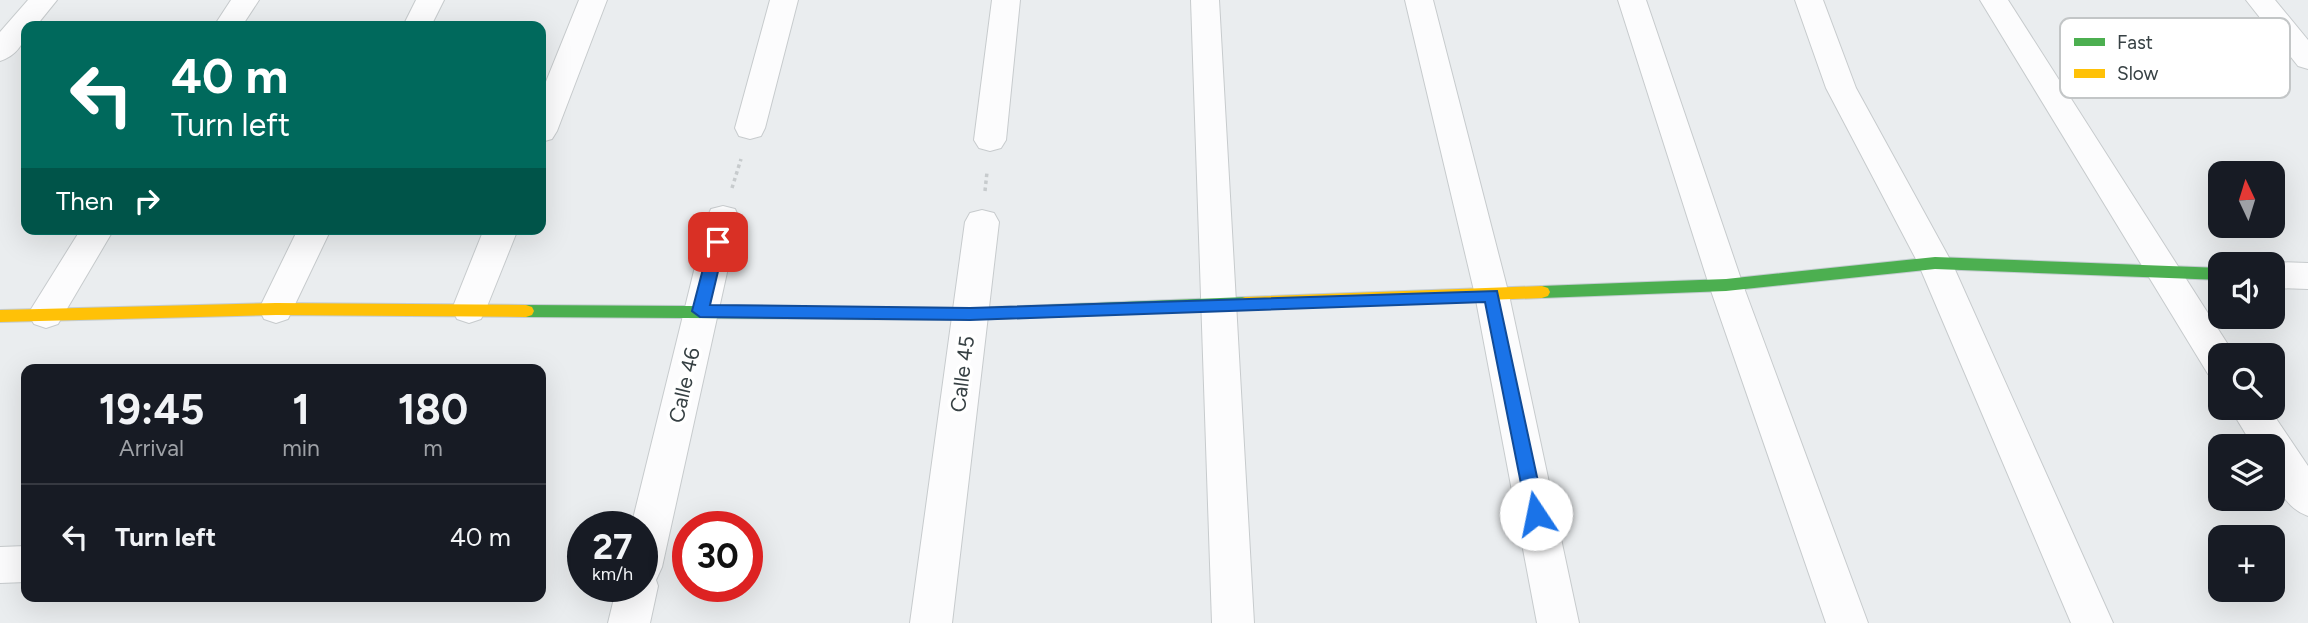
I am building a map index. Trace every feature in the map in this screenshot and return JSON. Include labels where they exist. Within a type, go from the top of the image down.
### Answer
[{"type":"street","points":[[25,21],[43,0]]},
{"type":"street","points":[[231,21],[245,0]]},
{"type":"street","points":[[420,21],[430,0]]},
{"type":"street","points":[[546,118],[593,0]]},
{"type":"street","points":[[750,128],[784,0]]},
{"type":"street","points":[[990,140],[1006,0]]},
{"type":"street","points":[[1205,0],[1233,623]]},
{"type":"street","points":[[1419,0],[1492,295],[1558,623]]},
{"type":"street","points":[[1632,0],[1726,285],[1847,623]]},
{"type":"street","points":[[1809,0],[1841,88],[1935,263],[2092,623]]},
{"type":"street","points":[[1994,0],[2208,344]]},
{"type":"street","points":[[2260,0],[2275,18]]},
{"type":"street","points":[[0,51],[21,26]]},
{"type":"street","points":[[2290,37],[2308,59]]},
{"type":"street","name":"Calle 46","points":[[655,511],[723,218]]},
{"type":"street","name":"Calle 45","points":[[931,623],[982,222]]},
{"type":"street","points":[[46,314],[94,235]]},
{"type":"street","points":[[276,309],[312,235]]},
{"type":"street","points":[[469,309],[499,235]]},
{"type":"street","points":[[0,316],[276,309],[970,314],[1726,285],[1935,263],[2208,274]]},
{"type":"street","points":[[2285,275],[2308,276]]},
{"type":"street","points":[[2257,420],[2308,499]]},
{"type":"street","points":[[0,565],[21,564]]},
{"type":"street","points":[[629,623],[634,602]]},
{"type":"path","points":[[723,218],[750,128]]},
{"type":"path","points":[[982,222],[990,140]]},
{"type":"traffic: fast","points":[[1542,292],[1726,285],[1935,263],[2208,274]]},
{"type":"traffic: fast","points":[[526,311],[970,314],[1245,303]]},
{"type":"traffic: slow","points":[[1245,303],[1542,292]]},
{"type":"traffic: slow","points":[[0,316],[276,309],[526,311]]},
{"type":"route","points":[[718,242],[700,311],[970,314],[1492,295],[1536,514]]}]
